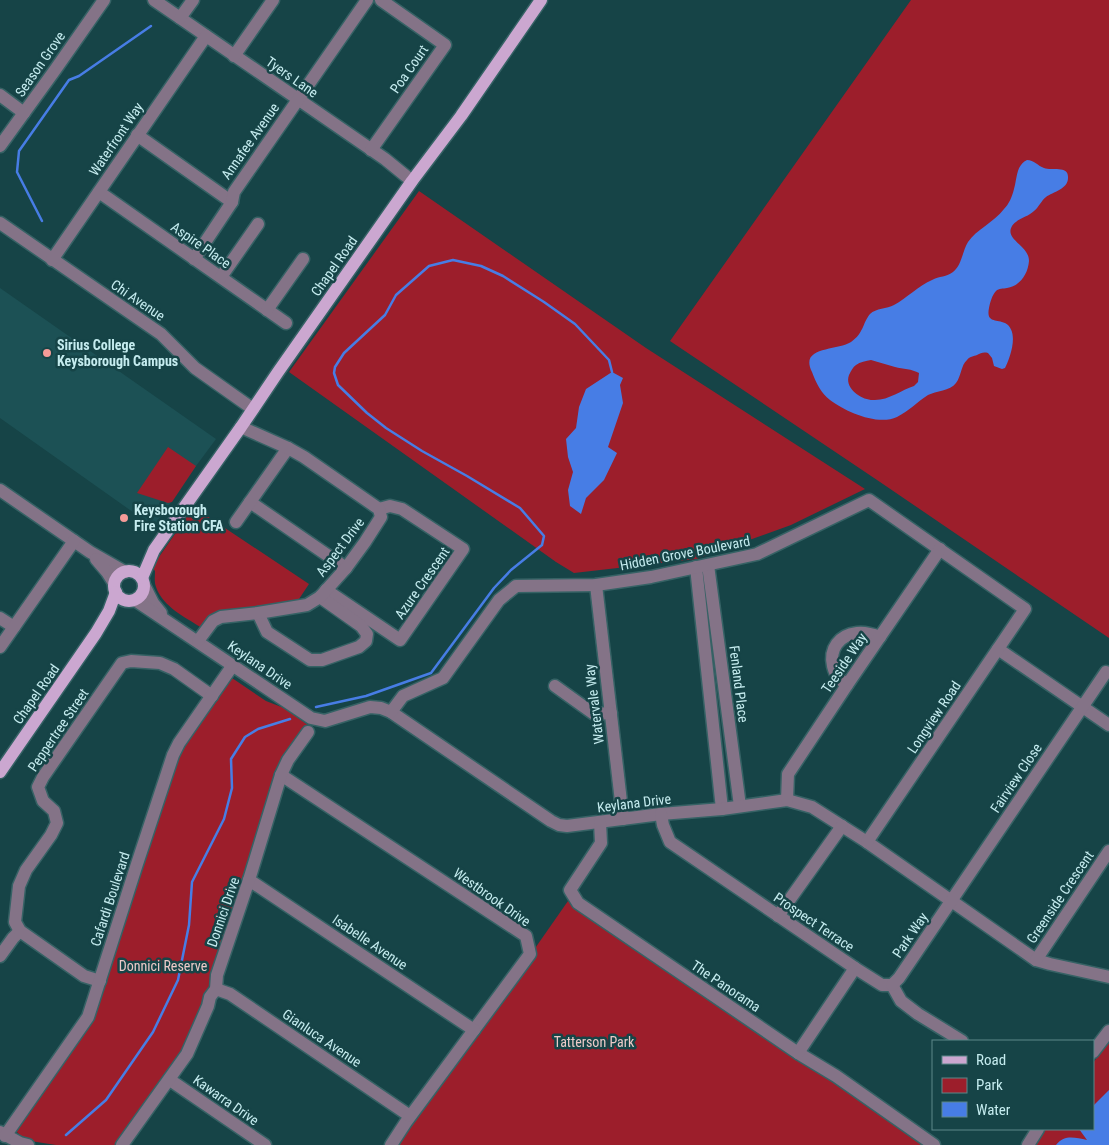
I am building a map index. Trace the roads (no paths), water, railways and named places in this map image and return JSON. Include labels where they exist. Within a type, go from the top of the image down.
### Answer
[{"type":"main road","name":"Chapel Road","points":[[143,582],[154,550],[431,154],[506,53],[541,0]]},
{"type":"main road","name":"Chapel Road","points":[[127,571],[154,550]]},
{"type":"main road","points":[[127,571],[134,572],[143,582],[142,594],[132,600],[121,599],[115,588],[118,576],[127,571]]},
{"type":"main road","name":"Chapel Road","points":[[0,772],[96,634],[109,611],[115,588]]},
{"type":"main road","name":"Chapel Road","points":[[96,634],[120,608],[132,600]]},
{"type":"street","name":"Season Grove","points":[[0,146],[104,0]]},
{"type":"street","name":"Tyers Lane","points":[[154,0],[384,159],[412,181]]},
{"type":"street","points":[[180,18],[193,0]]},
{"type":"street","points":[[234,56],[274,0]]},
{"type":"street","name":"Annafee Avenue","points":[[194,258],[232,202],[234,192],[367,0]]},
{"type":"street","name":"Poa Court","points":[[371,150],[445,44],[381,0]]},
{"type":"street","name":"Waterfront Way","points":[[52,260],[206,36]]},
{"type":"street","points":[[0,96],[24,113]]},
{"type":"street","points":[[137,135],[232,202]]},
{"type":"street","name":"Aspire Place","points":[[99,192],[286,323]]},
{"type":"street","name":"Chi Avenue","points":[[0,223],[161,334],[195,368],[253,410]]},
{"type":"street","points":[[221,277],[258,224]]},
{"type":"street","points":[[268,310],[303,259]]},
{"type":"street","name":"Aspect Drive","points":[[198,641],[213,621],[221,617],[308,605],[323,593],[346,568],[381,517],[379,509],[304,457],[241,427]]},
{"type":"street","points":[[236,522],[288,448]]},
{"type":"street","points":[[0,490],[90,552],[127,571]]},
{"type":"street","name":"Hidden Grove Boulevard","points":[[391,712],[403,696],[443,678],[499,600],[516,586],[596,585],[651,576],[757,554],[869,500],[1025,609]]},
{"type":"street","points":[[250,502],[346,568]]},
{"type":"street","name":"Azure Crescent","points":[[323,593],[400,640],[463,550],[402,509],[390,506],[379,509]]},
{"type":"street","points":[[0,647],[74,541]]},
{"type":"street","name":"Teeside Way","points":[[787,800],[788,774],[846,685],[940,550]]},
{"type":"street","points":[[90,552],[107,572],[115,588]]},
{"type":"street","points":[[702,566],[722,808]]},
{"type":"street","name":"Fenland Place","points":[[702,566],[740,806]]},
{"type":"street","name":"Keylana Drive","points":[[143,582],[152,602],[176,627]]},
{"type":"street","name":"Watervale Way","points":[[596,585],[623,819]]},
{"type":"street","points":[[258,613],[267,632],[310,660],[322,660],[359,648],[366,641],[367,634],[361,626],[323,593]]},
{"type":"street","name":"Keylana Drive","points":[[132,600],[198,641],[307,715],[318,720],[325,721],[370,707],[381,708],[391,712],[559,825],[567,826],[787,800],[812,807],[867,842],[1036,960],[1109,977]]},
{"type":"street","name":"Longview Road","points":[[867,842],[1025,609]]},
{"type":"street","points":[[0,618],[14,627]]},
{"type":"street","points":[[846,685],[834,672],[832,660],[834,648],[840,639],[847,635],[864,632],[880,637]]},
{"type":"street","points":[[998,649],[1109,725]]},
{"type":"street","name":"Peppertree Street","points":[[20,931],[15,922],[19,886],[26,870],[51,835],[57,823],[54,812],[43,801],[38,787],[43,776],[122,664],[131,661],[160,664],[174,669],[212,696]]},
{"type":"street","name":"Cafardi Boulevard","points":[[3,1134],[88,1017],[173,755],[179,743],[233,665]]},
{"type":"street","name":"Fairview Close","points":[[951,901],[1106,672]]},
{"type":"street","points":[[554,686],[594,714],[610,713]]},
{"type":"street","name":"Donnici Drive","points":[[122,1145],[187,1054],[208,1006],[210,997],[216,989],[217,974],[249,880],[281,775],[288,760],[308,732]]},
{"type":"street","name":"Westbrook Drive","points":[[281,775],[526,936],[530,954],[410,1116],[391,1145]]},
{"type":"street","name":"Prospect Terrace","points":[[661,814],[670,842],[854,968],[882,984],[892,985]]},
{"type":"street","name":"The Panorama","points":[[600,822],[601,843],[570,890],[578,903],[798,1053],[836,1076],[934,1145]]},
{"type":"street","points":[[778,916],[842,826]]},
{"type":"street","name":"Greenside Crescent","points":[[1036,960],[1109,851]]},
{"type":"street","name":"Isabelle Avenue","points":[[249,880],[474,1030]]},
{"type":"street","name":"Park Way","points":[[892,985],[899,978],[951,901]]},
{"type":"street","points":[[0,956],[20,931],[84,976],[100,981]]},
{"type":"street","points":[[798,1053],[854,968]]},
{"type":"street","points":[[892,985],[901,1001],[918,1014],[960,1040]]},
{"type":"street","name":"Gianluca Avenue","points":[[216,989],[230,994],[410,1116]]},
{"type":"street","points":[[1094,1051],[1109,1031]]},
{"type":"street","name":"Kawarra Drive","points":[[170,1080],[264,1145]]},
{"type":"street","points":[[1028,1145],[1037,1130]]},
{"type":"street","points":[[3,1134],[28,1145]]},
{"type":"water","points":[[1029,160],[1047,169],[1066,171],[1068,178],[1063,188],[1046,197],[1034,211],[1016,222],[1010,231],[1014,239],[1028,255],[1029,261],[1022,279],[1012,287],[996,291],[989,306],[988,313],[990,318],[1005,323],[1012,332],[1012,345],[1005,368],[1002,369],[994,366],[992,358],[988,353],[972,357],[965,362],[958,380],[953,386],[928,395],[901,415],[889,419],[872,419],[862,416],[830,400],[821,391],[809,364],[815,353],[851,342],[861,332],[872,312],[894,305],[927,283],[953,272],[958,266],[971,238],[1000,214],[1007,205],[1023,162]],"holes":[[[871,360],[919,373],[918,382],[914,386],[884,399],[873,400],[863,398],[851,389],[848,380],[849,375],[858,364]]]},
{"type":"water","points":[[612,372],[623,378],[620,385],[623,403],[608,447],[617,453],[604,480],[586,498],[581,514],[570,506],[568,490],[573,472],[568,457],[566,439],[576,428],[579,407],[586,389]]},
{"type":"water","points":[[1109,1090],[1109,1145],[1056,1145],[1067,1138],[1087,1140],[1080,1130],[1094,1130],[1094,1105]]},
{"type":"waterway","points":[[42,221],[17,172],[19,151],[69,80],[79,76],[151,26]]},
{"type":"waterway","points":[[316,707],[366,696],[431,673],[494,588],[511,570],[542,545],[544,536],[520,508],[422,451],[386,428],[367,413],[338,385],[334,373],[335,367],[344,353],[385,315],[396,295],[429,266],[453,260],[481,266],[503,276],[544,302],[575,324],[609,360],[612,372]]},
{"type":"waterway","points":[[66,1135],[106,1100],[153,1032],[178,980],[189,925],[192,882],[224,819],[232,788],[231,759],[245,737],[258,729],[290,719]]},
{"type":"place","name":"Sirius College Keysborough Campus","points":[[47,353]]},
{"type":"place","name":"Keysborough Fire Station CFA","points":[[124,518]]},
{"type":"park label","name":"Donnici Reserve","points":[[163,966]]},
{"type":"park label","name":"Tatterson Park","points":[[594,1042]]}]
